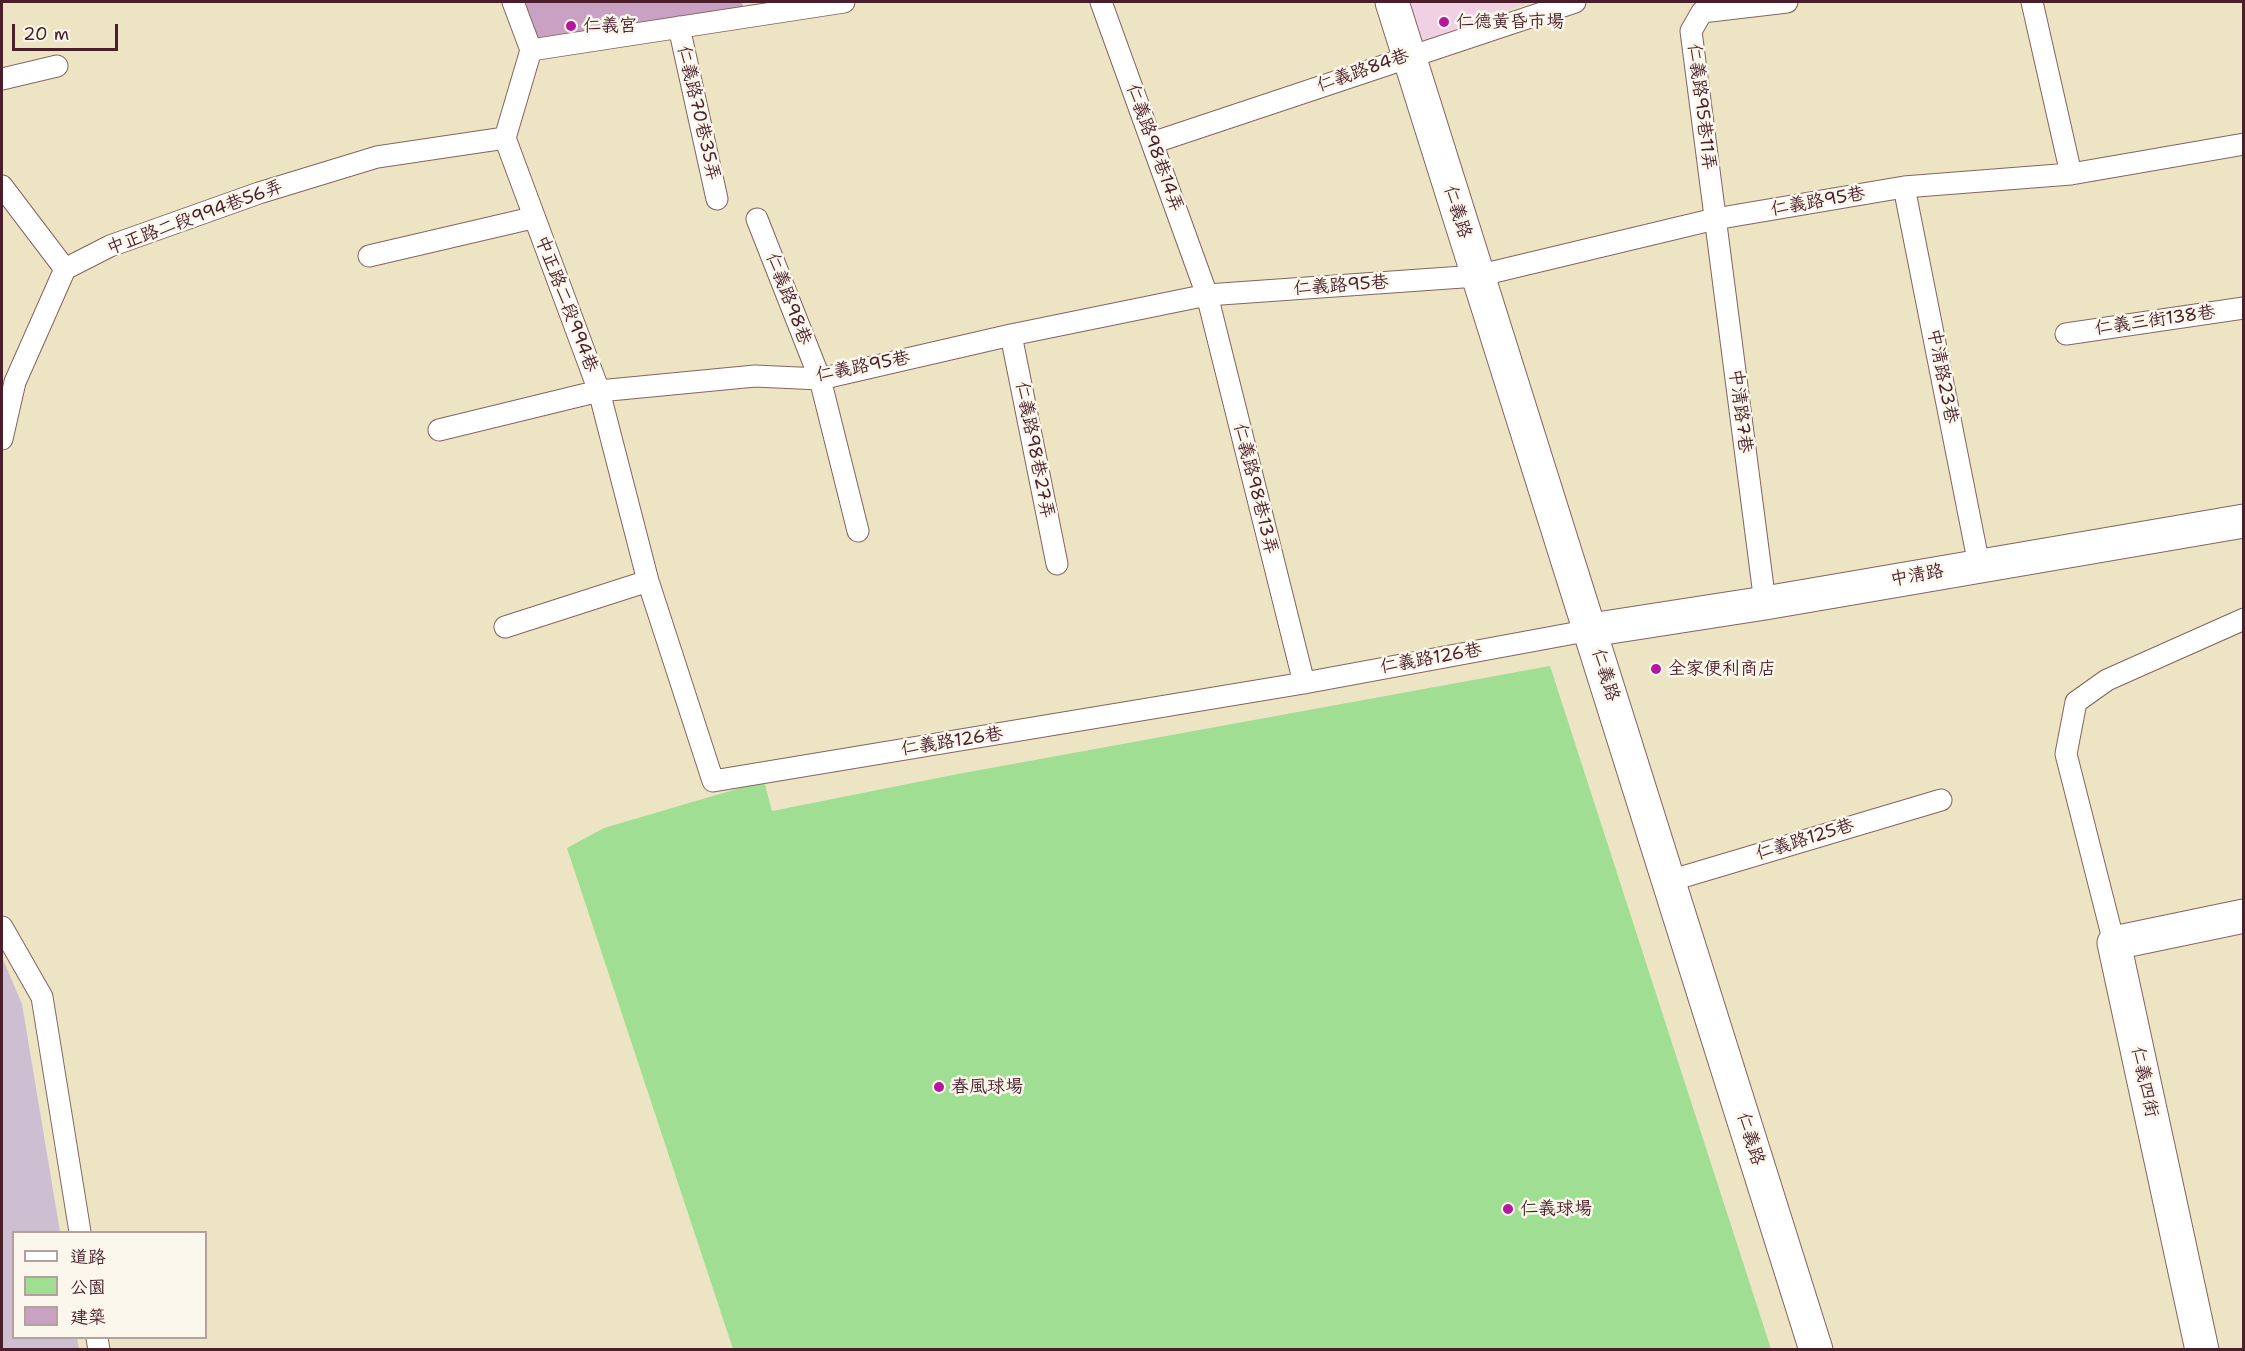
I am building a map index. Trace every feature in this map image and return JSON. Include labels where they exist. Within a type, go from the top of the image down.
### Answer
[{"type":"street","name":"仁義路","points":[[1392,2],[1816,1350]]},
{"type":"street","name":"中清路","points":[[1591,630],[1765,603],[2244,521]]},
{"type":"street","points":[[2114,943],[2244,916]]},
{"type":"street","name":"仁義四街","points":[[2114,943],[2202,1350]]},
{"type":"lane","points":[[505,138],[531,50],[513,2]]},
{"type":"lane","points":[[531,50],[844,2]]},
{"type":"lane","name":"仁義路98巷14弄","points":[[1101,2],[1207,295]]},
{"type":"lane","name":"仁義路84巷","points":[[1152,143],[1575,2]]},
{"type":"lane","name":"仁義路95巷11弄","points":[[1715,219],[1691,31],[1702,12],[1787,2]]},
{"type":"lane","points":[[2032,2],[2071,174]]},
{"type":"lane","name":"仁義路70巷35弄","points":[[679,27],[717,199]]},
{"type":"lane","points":[[2,80],[57,66]]},
{"type":"lane","name":"中正路二段994巷","points":[[505,138],[532,218],[599,391]]},
{"type":"lane","name":"中正路二段994巷56弄","points":[[64,270],[110,246],[259,193],[366,160],[505,138]]},
{"type":"lane","name":"仁義路95巷","points":[[440,430],[599,391],[755,376],[820,379],[1011,335],[1207,295],[1477,276],[1715,219],[1904,187],[2071,174],[2244,144]]},
{"type":"lane","points":[[2,186],[64,270],[15,382],[2,439]]},
{"type":"lane","name":"中清路23巷","points":[[1904,187],[1979,565]]},
{"type":"lane","name":"中正路二段994巷","points":[[369,256],[532,218]]},
{"type":"lane","name":"仁義路98巷","points":[[757,219],[820,379],[858,531]]},
{"type":"lane","name":"中清路7巷","points":[[1715,219],[1765,603]]},
{"type":"lane","name":"仁義路98巷13弄","points":[[1207,295],[1304,683]]},
{"type":"lane","name":"仁義三街138巷","points":[[2066,334],[2244,308]]},
{"type":"lane","name":"仁義路98巷27弄","points":[[1011,335],[1056,564]]},
{"type":"lane","name":"仁義路126巷","points":[[599,391],[648,581],[713,781],[1304,683],[1591,630]]},
{"type":"lane","points":[[505,627],[648,581]]},
{"type":"lane","points":[[2114,943],[2066,754],[2076,702],[2107,680],[2244,619]]},
{"type":"lane","name":"仁義路125巷","points":[[1669,881],[1941,800]]},
{"type":"lane","points":[[2,927],[42,997],[80,1231]]},
{"type":"shaded area","name":"仁德黃昏市場","points":[[1407,2],[1530,2],[1420,43]]},
{"type":"shaded area","points":[[2,957],[22,1004],[60,1231],[12,1231],[12,1339],[77,1339],[79,1349],[2,1349]]},
{"type":"green space","points":[[1550,666],[1771,1349],[733,1349],[567,848],[604,828],[764,781],[772,811],[958,774]]},
{"type":"building","name":"仁義宮","points":[[505,2],[741,2],[745,9],[516,42]]},
{"type":"place","name":"仁德黃昏市場","points":[[1444,22]]},
{"type":"place","name":"仁義宮","points":[[571,26]]},
{"type":"place","name":"全家便利商店","points":[[1656,669]]},
{"type":"place","name":"春風球場","points":[[939,1087]]},
{"type":"place","name":"仁義球場","points":[[1508,1209]]}]
